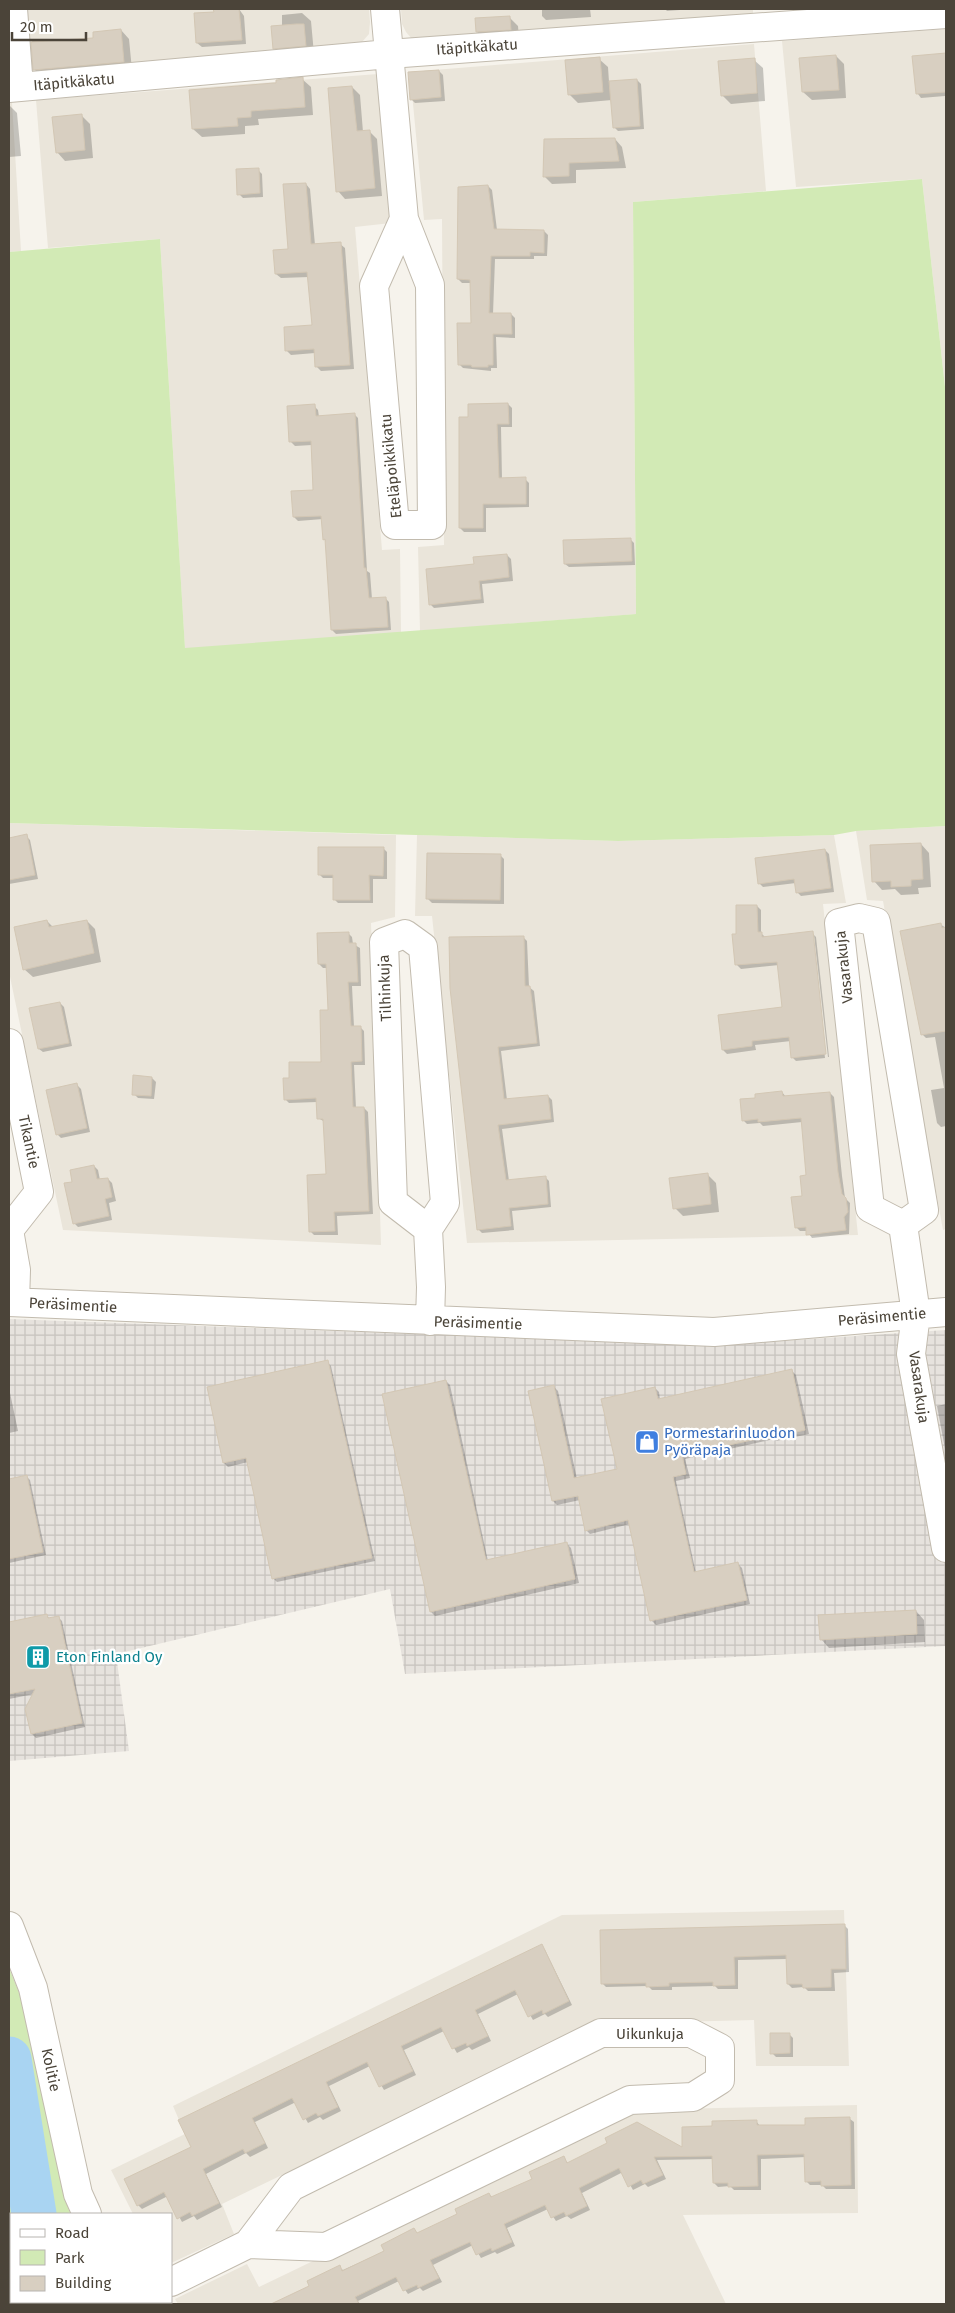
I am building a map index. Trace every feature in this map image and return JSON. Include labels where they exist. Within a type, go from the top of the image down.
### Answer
[{"type":"street","points":[[13,9],[14,87]]},
{"type":"street","name":"Eteläpoikkikatu","points":[[385,9],[404,219],[430,285],[432,525],[395,525],[374,286],[404,219]]},
{"type":"street","name":"Itäpitkäkatu","points":[[14,87],[388,54],[770,17],[946,14]]},
{"type":"street","name":"Vasarakuja","points":[[859,918],[876,922],[924,1210],[903,1225],[870,1208],[839,923],[859,918]]},
{"type":"street","name":"Tilhinkuja","points":[[405,934],[424,948],[445,1203],[428,1229],[394,1202],[384,942],[405,934]]},
{"type":"street","name":"Tikantie","points":[[9,1043],[40,1192],[9,1230],[16,1270],[12,1302]]},
{"type":"street","name":"Vasarakuja","points":[[903,1225],[916,1314],[912,1354],[946,1548]]},
{"type":"street","points":[[428,1229],[431,1287],[430,1321]]},
{"type":"street","name":"Peräsimentie","points":[[12,1302],[714,1332],[946,1312]]},
{"type":"street","name":"Kolitie","points":[[9,1926],[33,1988],[78,2194],[87,2213]]},
{"type":"street","name":"Uikunkuja","points":[[172,2282],[248,2244],[291,2187],[602,2033],[691,2033],[720,2048],[720,2080],[693,2097],[630,2100],[326,2247],[248,2244]]},
{"type":"shaded area","points":[[27,9],[369,9],[370,22],[369,34],[362,42],[351,45],[31,71]]},
{"type":"shaded area","points":[[401,9],[753,9],[753,14],[425,41],[412,39],[406,32],[402,24]]},
{"type":"shaded area","points":[[946,29],[946,396],[922,179],[796,187],[782,41]]},
{"type":"shaded area","points":[[754,44],[766,191],[633,202],[636,614],[420,631],[418,547],[444,545],[442,219],[424,220],[410,72]]},
{"type":"shaded area","points":[[378,74],[391,223],[355,227],[382,550],[400,549],[401,633],[185,649],[160,239],[48,248],[36,100]]},
{"type":"shaded area","points":[[9,103],[12,103],[21,251],[9,252]]},
{"type":"shaded area","points":[[9,823],[396,835],[395,917],[371,923],[381,1245],[63,1230],[9,972]]},
{"type":"shaded area","points":[[946,826],[946,1229],[943,1230],[883,901],[867,900],[856,831]]},
{"type":"shaded area","points":[[417,835],[618,841],[834,835],[846,903],[823,904],[858,1235],[467,1243],[432,916],[415,916]]},
{"type":"shaded area","points":[[9,1319],[722,1345],[946,1330],[946,1646],[405,1674],[390,1589],[116,1654],[129,1751],[9,1761]]},
{"type":"shaded area","points":[[844,1910],[849,2066],[756,2066],[754,2020],[595,2024],[222,2204],[234,2234],[172,2263],[172,2213],[132,2213],[111,2170],[185,2134],[173,2106],[562,1915]]},
{"type":"shaded area","points":[[857,2105],[858,2213],[683,2215],[726,2304],[178,2304],[175,2299],[247,2264],[259,2287],[627,2110]]},
{"type":"green space","points":[[922,179],[946,396],[946,826],[856,831],[834,835],[618,841],[9,823],[9,252],[160,239],[185,648],[636,614],[633,202]]},
{"type":"green space","points":[[9,1968],[20,1995],[70,2213],[10,2213],[10,2303],[115,2304],[9,2304]]},
{"type":"building","points":[[213,9],[239,9],[242,40],[196,43],[194,13],[214,12]]},
{"type":"building","points":[[510,16],[511,30],[476,32],[475,18]]},
{"type":"building","points":[[304,24],[306,46],[273,49],[271,26]]},
{"type":"building","points":[[121,29],[124,62],[33,70],[31,42],[93,38],[93,32]]},
{"type":"building","points":[[946,53],[946,92],[916,94],[912,56]]},
{"type":"building","points":[[836,55],[839,90],[802,92],[799,58]]},
{"type":"building","points":[[600,57],[603,92],[568,95],[565,60]]},
{"type":"building","points":[[755,58],[757,93],[721,96],[718,61]]},
{"type":"building","points":[[439,70],[441,97],[410,100],[408,72]]},
{"type":"building","points":[[303,77],[305,107],[251,111],[251,117],[237,118],[238,126],[192,129],[189,90],[276,83],[276,80]]},
{"type":"building","points":[[637,79],[640,126],[613,128],[609,81]]},
{"type":"building","points":[[352,86],[357,131],[370,130],[375,188],[336,192],[328,88]]},
{"type":"building","points":[[82,114],[85,150],[56,153],[52,117]]},
{"type":"building","points":[[615,138],[619,161],[569,163],[569,176],[543,177],[544,139]]},
{"type":"building","points":[[259,168],[260,193],[237,195],[236,169]]},
{"type":"building","points":[[306,183],[311,244],[341,242],[350,365],[315,367],[314,349],[285,351],[284,327],[312,325],[307,272],[275,274],[273,250],[288,249],[283,184]]},
{"type":"building","points":[[488,185],[494,229],[544,230],[544,253],[530,252],[530,256],[491,256],[489,313],[511,313],[512,334],[493,334],[493,365],[488,365],[488,367],[472,367],[471,365],[458,365],[457,323],[471,323],[470,280],[457,279],[458,187]]},
{"type":"building","points":[[508,403],[509,424],[497,424],[499,478],[526,477],[526,504],[483,504],[483,528],[459,528],[459,417],[468,417],[468,404]]},
{"type":"building","points":[[315,404],[316,416],[355,413],[364,568],[366,568],[369,598],[386,597],[388,627],[331,630],[325,539],[323,540],[321,516],[293,517],[291,491],[313,490],[311,441],[289,442],[287,406]]},
{"type":"building","points":[[631,538],[632,561],[564,564],[563,540]]},
{"type":"building","points":[[507,554],[509,577],[479,581],[481,599],[429,605],[426,569],[474,564],[473,557]]},
{"type":"building","points":[[27,834],[35,875],[9,880],[9,838]]},
{"type":"building","points":[[921,843],[923,879],[911,880],[911,886],[891,887],[891,881],[872,882],[870,845]]},
{"type":"building","points":[[318,847],[384,847],[383,876],[369,875],[370,900],[333,900],[333,875],[318,875]]},
{"type":"building","points":[[825,849],[831,888],[796,893],[794,879],[758,884],[755,858]]},
{"type":"building","points":[[427,853],[501,854],[500,900],[426,899]]},
{"type":"building","points":[[736,905],[757,905],[758,932],[762,932],[762,937],[813,931],[826,1054],[791,1058],[789,1037],[752,1041],[752,1046],[722,1050],[718,1015],[782,1007],[777,962],[735,965],[732,934],[736,934]]},
{"type":"building","points":[[47,920],[49,927],[87,920],[94,953],[23,970],[14,927]]},
{"type":"building","points":[[941,923],[942,928],[946,927],[946,1031],[921,1035],[900,931]]},
{"type":"building","points":[[349,932],[349,943],[356,943],[358,982],[348,982],[351,1026],[361,1026],[362,1061],[351,1062],[353,1107],[364,1107],[369,1211],[334,1212],[335,1231],[309,1232],[307,1175],[326,1174],[323,1119],[317,1119],[316,1098],[284,1100],[283,1078],[289,1078],[289,1062],[321,1062],[320,1010],[328,1010],[326,964],[318,964],[317,933]]},
{"type":"building","points":[[524,936],[525,986],[530,986],[537,1043],[498,1047],[504,1099],[548,1095],[551,1119],[498,1125],[506,1180],[546,1176],[548,1204],[509,1208],[511,1226],[477,1230],[450,988],[449,937]]},
{"type":"building","points":[[60,1002],[69,1043],[38,1049],[29,1008]]},
{"type":"building","points":[[133,1075],[152,1077],[151,1096],[132,1095]]},
{"type":"building","points":[[77,1083],[87,1128],[56,1135],[46,1090]]},
{"type":"building","points":[[782,1091],[783,1096],[830,1092],[838,1172],[848,1212],[844,1217],[846,1230],[806,1235],[806,1227],[795,1228],[791,1197],[802,1196],[800,1176],[806,1175],[801,1118],[758,1122],[758,1119],[742,1121],[740,1099],[755,1098],[755,1094]]},
{"type":"building","points":[[94,1165],[97,1179],[108,1178],[112,1197],[105,1199],[109,1216],[73,1224],[64,1183],[72,1182],[70,1170]]},
{"type":"building","points":[[708,1173],[711,1204],[673,1209],[669,1178]]},
{"type":"building","points":[[328,1360],[372,1558],[272,1579],[246,1458],[223,1463],[207,1387]]},
{"type":"building","points":[[792,1369],[805,1430],[682,1455],[686,1474],[673,1477],[694,1572],[738,1562],[747,1600],[650,1621],[628,1520],[585,1531],[578,1496],[552,1501],[528,1391],[554,1385],[574,1478],[617,1469],[601,1399],[655,1387],[658,1399]]},
{"type":"building","points":[[446,1380],[486,1560],[567,1542],[575,1579],[430,1612],[382,1394]]},
{"type":"building","points":[[27,1475],[43,1552],[9,1559],[9,1479]]},
{"type":"building","points":[[916,1610],[917,1634],[820,1640],[818,1615]]},
{"type":"building","name":"Eton Finland Oy","points":[[47,1614],[48,1618],[59,1616],[82,1723],[31,1734],[25,1709],[35,1689],[9,1694],[9,1622]]},
{"type":"building","points":[[845,1924],[846,1969],[831,1969],[831,1987],[803,1988],[802,1984],[787,1984],[786,1955],[734,1957],[735,1985],[713,1986],[713,1982],[669,1983],[669,1986],[646,1987],[646,1983],[601,1984],[600,1930]]},
{"type":"building","points":[[542,1944],[569,2001],[543,2014],[542,2010],[528,2017],[515,1990],[475,2010],[488,2036],[467,2046],[466,2043],[452,2049],[441,2027],[401,2046],[413,2071],[379,2087],[367,2062],[326,2082],[338,2107],[318,2116],[316,2113],[303,2120],[292,2098],[252,2118],[265,2143],[245,2153],[243,2149],[203,2169],[219,2203],[192,2216],[190,2212],[177,2219],[164,2192],[137,2206],[124,2179],[191,2147],[178,2120]]},
{"type":"building","points":[[770,2033],[790,2033],[790,2053],[770,2054]]},
{"type":"building","points":[[850,2117],[851,2185],[821,2186],[821,2181],[805,2182],[804,2154],[757,2155],[758,2186],[728,2187],[728,2183],[713,2183],[712,2156],[654,2157],[663,2175],[643,2184],[641,2180],[628,2187],[619,2168],[579,2188],[587,2206],[566,2216],[564,2212],[551,2218],[545,2205],[504,2224],[512,2242],[492,2251],[491,2248],[476,2255],[470,2242],[430,2260],[439,2278],[418,2288],[417,2285],[403,2291],[396,2277],[355,2297],[359,2304],[271,2304],[309,2286],[307,2281],[340,2265],[342,2271],[384,2251],[381,2245],[414,2228],[417,2233],[457,2214],[455,2209],[489,2193],[491,2197],[532,2179],[529,2172],[564,2156],[567,2163],[607,2143],[605,2138],[637,2122],[682,2147],[682,2127],[712,2126],[712,2121],[757,2120],[757,2125],[805,2125],[805,2118]]},
{"type":"waterway","points":[[9,2059],[34,2213]]},
{"type":"place","name":"Pormestarinluodon Pyöräpaja","points":[[647,1442]]},
{"type":"place","name":"Eton Finland Oy","points":[[38,1657]]}]
